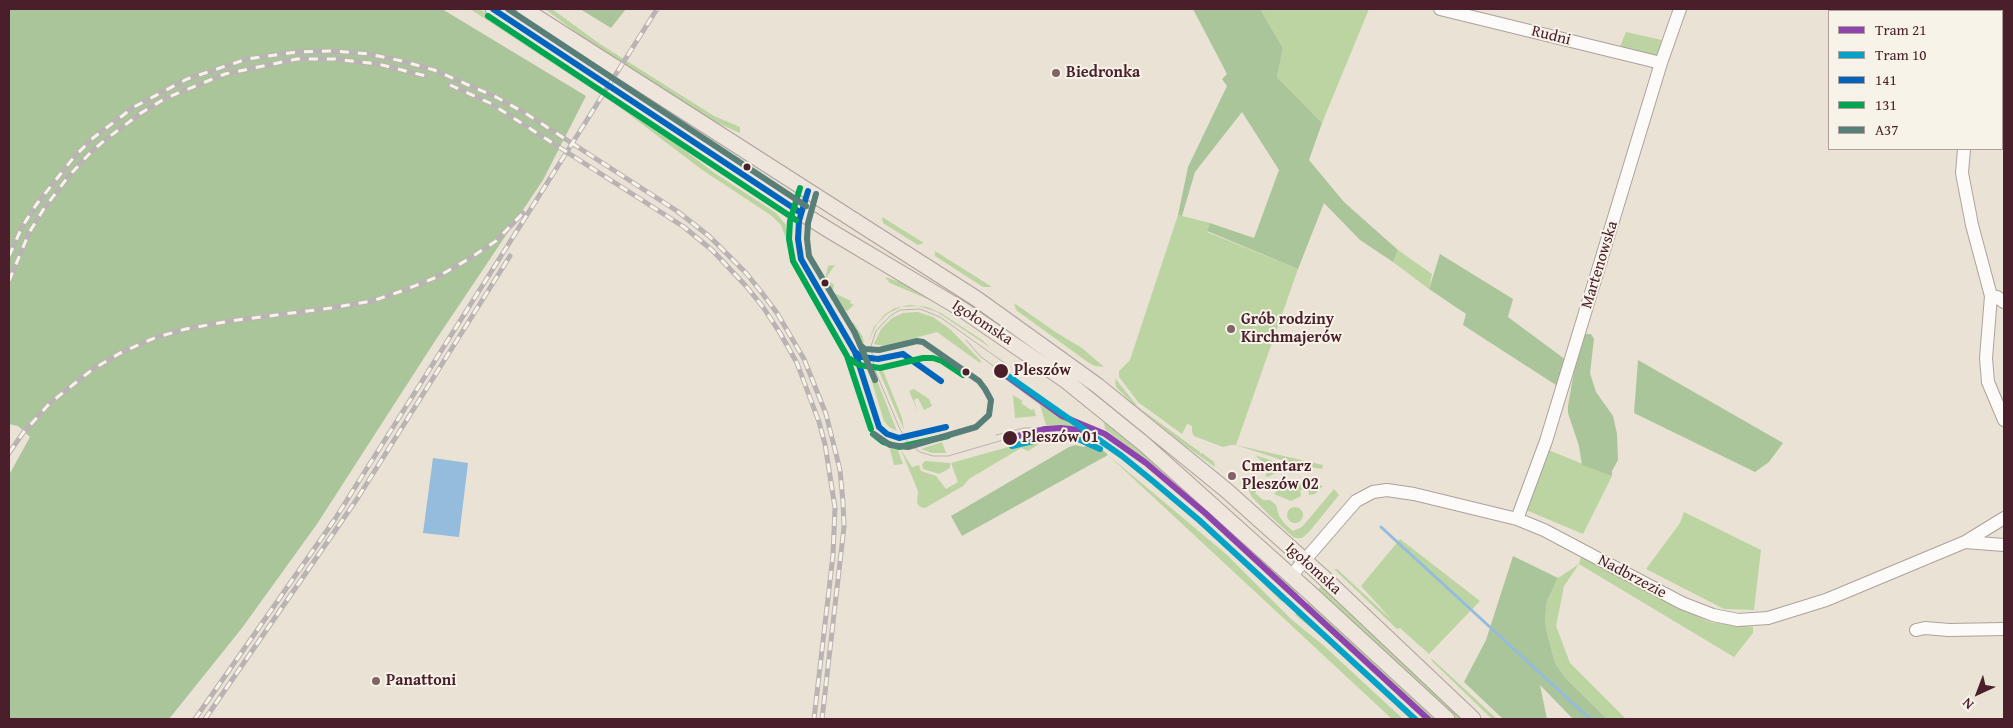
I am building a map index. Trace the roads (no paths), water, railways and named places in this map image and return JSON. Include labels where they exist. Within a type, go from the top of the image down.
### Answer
[{"type":"main road","name":"Igołomska","points":[[493,9],[787,204],[963,310],[1027,353],[1085,396],[1138,439],[1447,719]]},
{"type":"main road","name":"Igołomska","points":[[524,9],[944,278],[1031,336],[1164,438],[1304,560],[1472,719]]},
{"type":"street","name":"Rudni","points":[[1440,9],[1661,64]]},
{"type":"street","name":"Martenowska","points":[[1517,519],[1546,441],[1661,64],[1680,9]]},
{"type":"street","points":[[1964,150],[1962,173],[1972,225],[1991,296],[1986,358],[1988,382],[2004,420]]},
{"type":"street","points":[[1991,296],[1997,297],[2004,302]]},
{"type":"street","name":"Nadbrzezie","points":[[1291,576],[1348,508],[1361,497],[1379,491],[1406,492],[1517,519],[1544,530],[1682,603],[1714,615],[1738,620],[1768,618],[1826,600],[1965,542],[2004,545]]},
{"type":"street","points":[[1965,542],[2004,518]]},
{"type":"street","points":[[1916,630],[1925,628],[1949,630],[2004,628]]},
{"type":"water","points":[[433,458],[468,463],[459,537],[423,533]]},
{"type":"waterway","points":[[1381,527],[1590,719]]},
{"type":"tram line","points":[[1006,364],[940,317],[920,309],[900,310],[890,316],[876,331],[871,346],[874,368],[899,427],[908,443],[920,452],[933,456],[948,456],[1010,438]]},
{"type":"tram line","points":[[966,340],[980,356],[1001,372]]},
{"type":"tram line","name":"10","points":[[1001,371],[1122,456],[1154,482],[1199,520],[1415,719]]},
{"type":"tram line","name":"21","points":[[1001,372],[1062,416],[1105,434],[1146,463],[1205,513],[1428,719]]},
{"type":"tram line","points":[[996,435],[1024,428],[1061,428]]},
{"type":"tram line","name":"21","points":[[1010,438],[1045,429],[1061,428],[1080,430],[1094,435]]},
{"type":"tram line","name":"10","points":[[1012,446],[1046,438],[1061,437],[1078,439],[1100,449]]},
{"type":"railway","points":[[195,719],[335,519],[657,9]]},
{"type":"railway","points":[[9,256],[22,227],[36,205],[74,157],[93,138],[134,107],[187,79],[247,59],[296,52],[335,51],[369,54],[434,70],[496,97],[525,113],[677,211],[709,236],[746,273],[762,293],[777,313],[804,359],[826,414],[840,470],[843,502],[844,527],[822,719]]},
{"type":"railway","points":[[9,281],[29,233],[43,210],[68,177],[105,140],[141,113],[166,98],[225,74],[297,59],[335,59],[378,64],[426,76]]},
{"type":"railway","points":[[450,85],[490,103],[684,227],[712,250],[746,286],[780,333],[797,363],[819,422],[825,444],[835,508],[833,555],[814,719]]},
{"type":"railway","points":[[9,453],[23,433],[50,403],[93,369],[122,352],[157,337],[186,329],[372,301],[402,291],[437,277],[467,260],[496,241],[523,213]]},
{"type":"railway","points":[[205,719],[357,499],[510,256]]},
{"type":"place","name":"Biedronka","points":[[1056,73]]},
{"type":"place","name":"Grób rodziny Kirchmajerów","points":[[1231,329]]},
{"type":"place","name":"Pleszów","points":[[1001,371]]},
{"type":"place","name":"Pleszów 01","points":[[1010,438]]},
{"type":"place","name":"Cmentarz Pleszów 02","points":[[1232,476]]},
{"type":"place","name":"Panattoni","points":[[376,681]]}]
